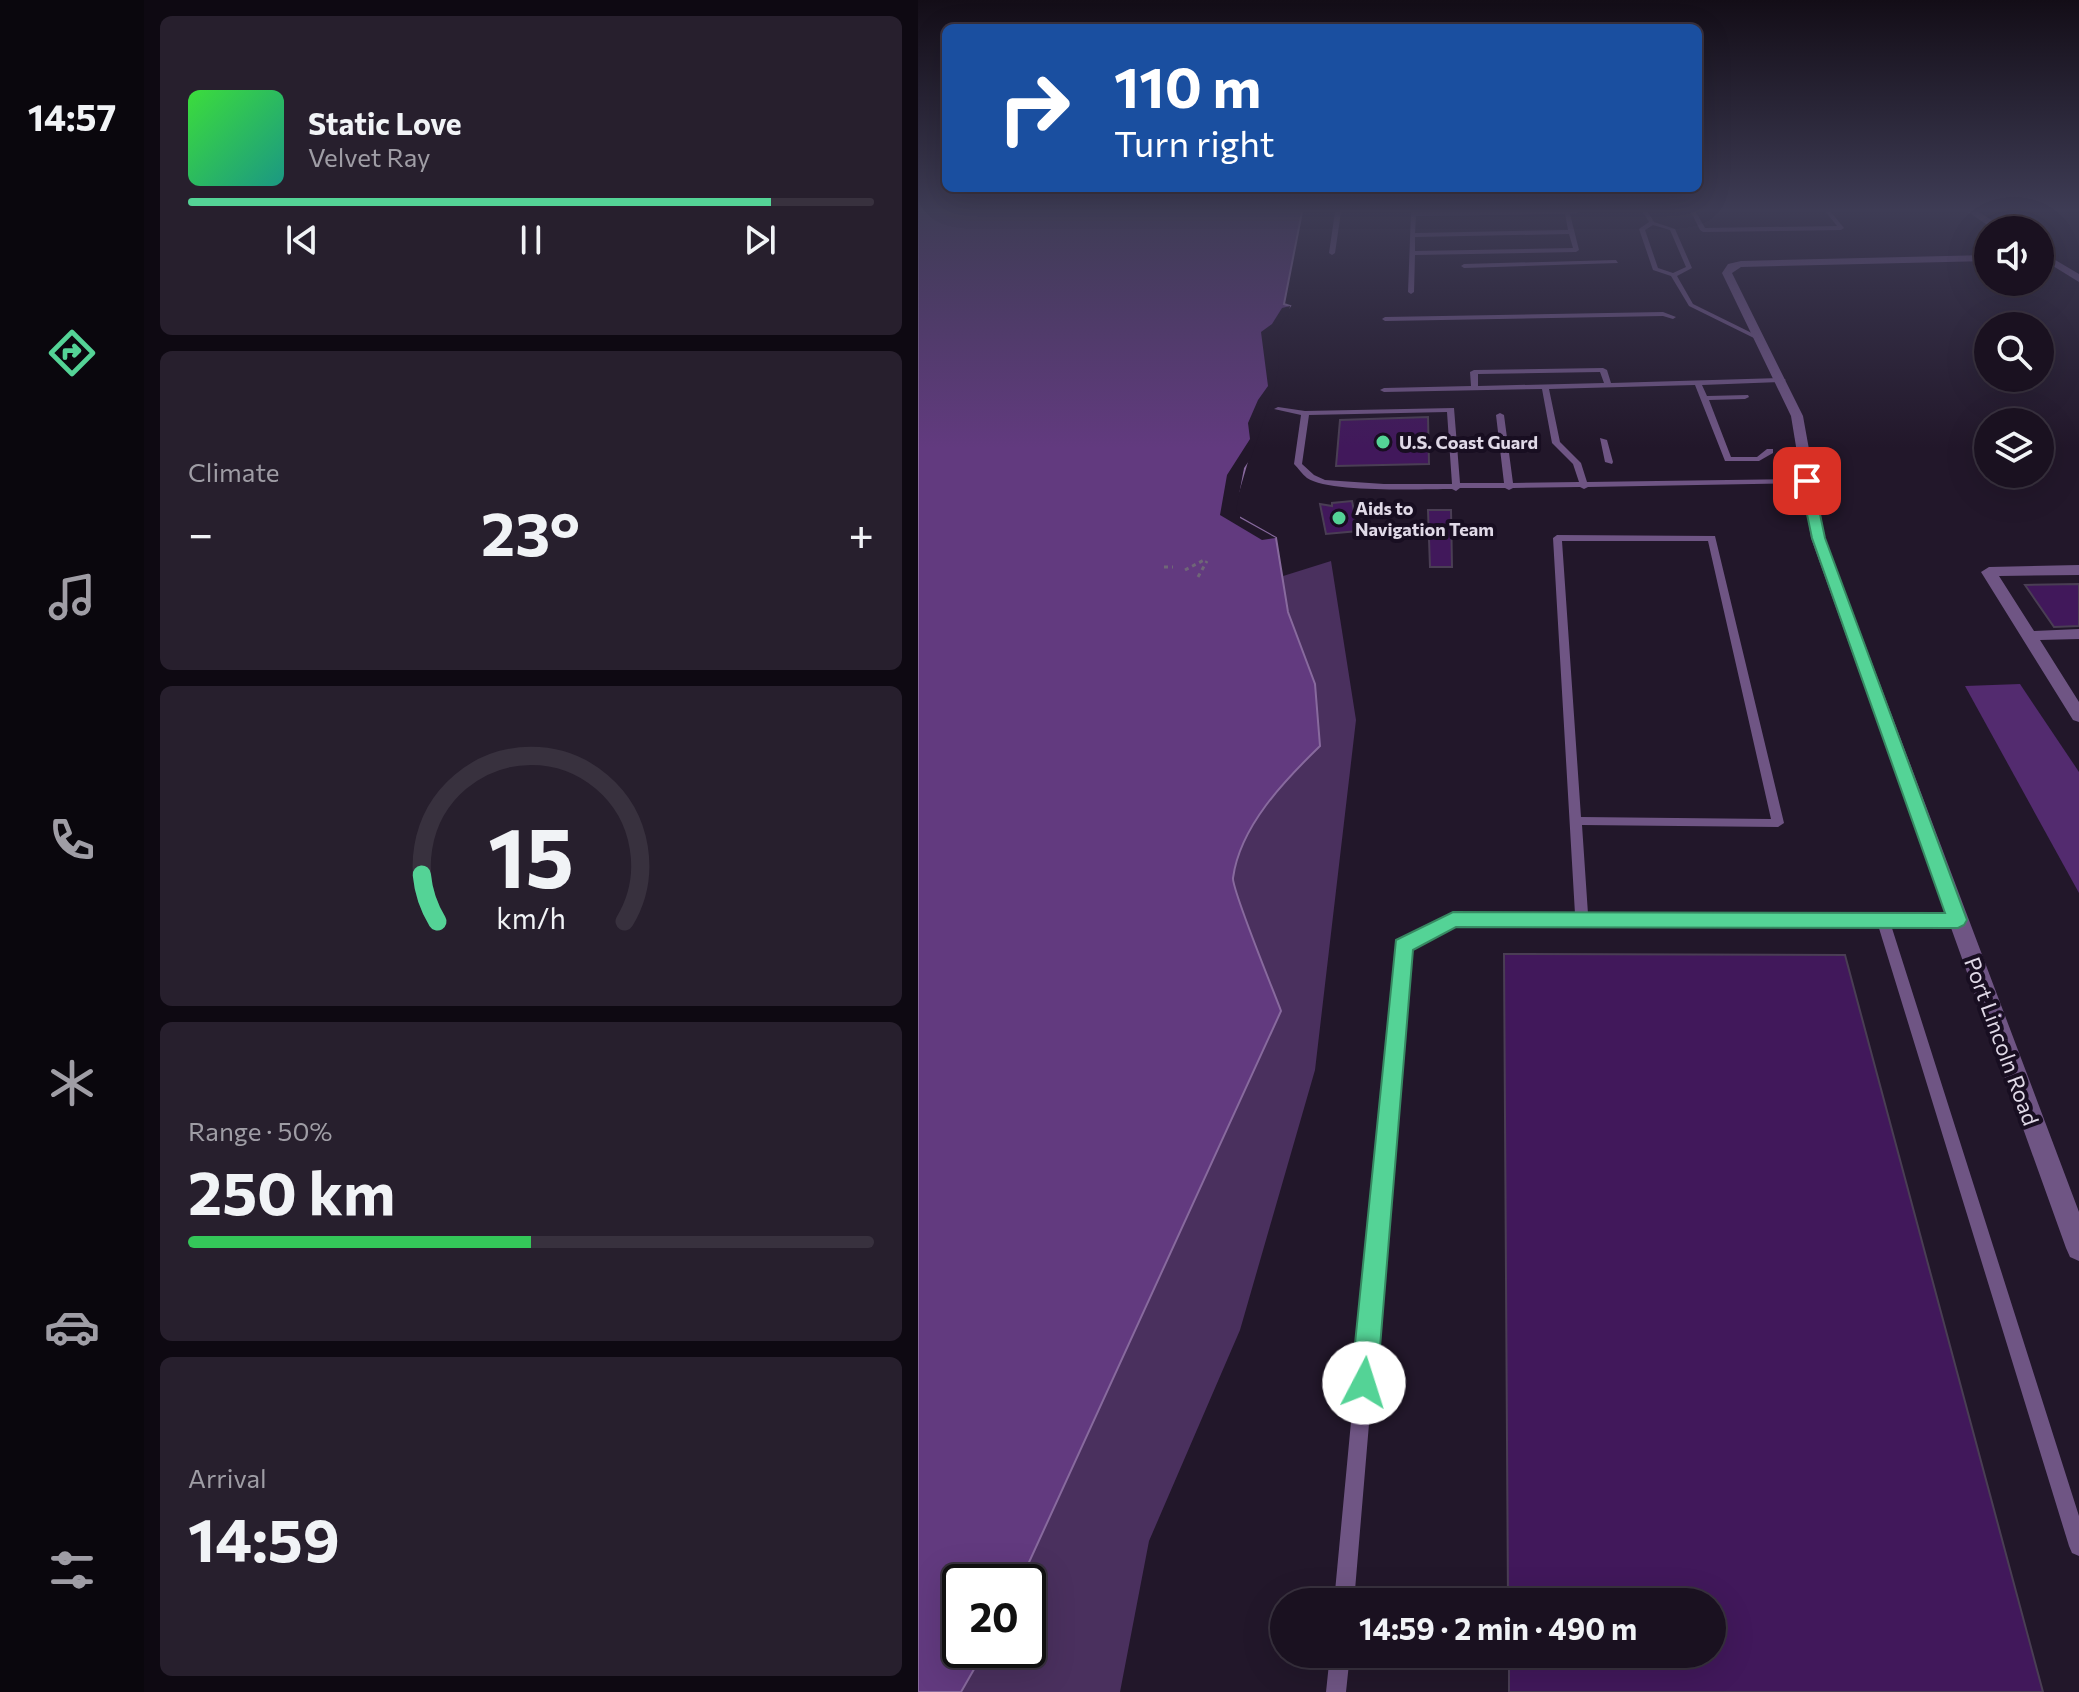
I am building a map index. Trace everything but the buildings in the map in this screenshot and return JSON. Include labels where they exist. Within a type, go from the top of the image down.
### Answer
[{"type":"street","name":"Port Lincoln Road","points":[[1736,291],[1797,416],[1818,538],[2079,1248]]},
{"type":"street","points":[[2079,570],[1989,572],[2079,716]]},
{"type":"street","points":[[2028,636],[2079,634]]},
{"type":"lane","points":[[1683,291],[1691,305],[1762,340]]},
{"type":"lane","points":[[1385,319],[1663,314],[1673,317]]},
{"type":"lane","points":[[1475,389],[1474,372],[1603,370],[1608,385]]},
{"type":"lane","points":[[1384,390],[1782,380]]},
{"type":"lane","points":[[1698,383],[1728,459],[1759,459],[1770,451]]},
{"type":"lane","points":[[1545,387],[1556,443],[1577,463],[1584,486]]},
{"type":"lane","points":[[1704,398],[1745,397]]},
{"type":"lane","points":[[1278,409],[1305,413],[1451,410],[1456,488]]},
{"type":"lane","points":[[1305,413],[1298,464],[1311,477],[1341,486],[1470,488],[1807,481]]},
{"type":"lane","points":[[1500,415],[1509,487]]},
{"type":"lane","points":[[1603,440],[1609,462]]},
{"type":"lane","points":[[1575,821],[1778,823],[1712,538],[1557,538],[1575,821],[1582,920]]},
{"type":"lane","points":[[1345,1588],[1403,946],[1453,919],[1958,920]]},
{"type":"lane","points":[[1883,921],[2079,1546]]},
{"type":"lane","points":[[1336,1692],[1339,1668]]},
{"type":"path","points":[[1185,570],[1206,560],[1198,577]]},
{"type":"path","points":[[1164,567],[1173,567]]},
{"type":"shaded area","points":[[918,291],[1287,291],[1284,304],[1290,306],[1273,330],[1275,366],[1232,513],[1276,538],[1288,612],[1315,684],[1320,746],[1279,789],[1254,822],[1237,859],[1233,878],[1281,1011],[1028,1564],[942,1564],[942,1668],[975,1668],[961,1692],[918,1692]]},
{"type":"shaded area","points":[[1220,515],[1276,538],[1280,577],[1331,561],[1356,720],[1315,1070],[1240,1330],[1149,1541],[1120,1692],[918,1692],[918,1426]]},
{"type":"shaded area","points":[[2020,684],[2079,772],[2079,893],[1965,686]]},
{"type":"pier","points":[[1290,306],[1277,332],[1279,366],[1275,387],[1251,458],[1244,468],[1236,511],[1240,518],[1276,538],[1262,540],[1220,515],[1227,475],[1250,439],[1248,423],[1268,386],[1261,332],[1272,324],[1282,308]]},
{"type":"place","name":"U.S. Coast Guard","points":[[1383,442]]},
{"type":"place","name":"Aids to Navigation Team","points":[[1339,518]]},
{"type":"route","points":[[1364,1383],[1403,946],[1453,919],[1958,920],[1818,538],[1807,481]]}]
